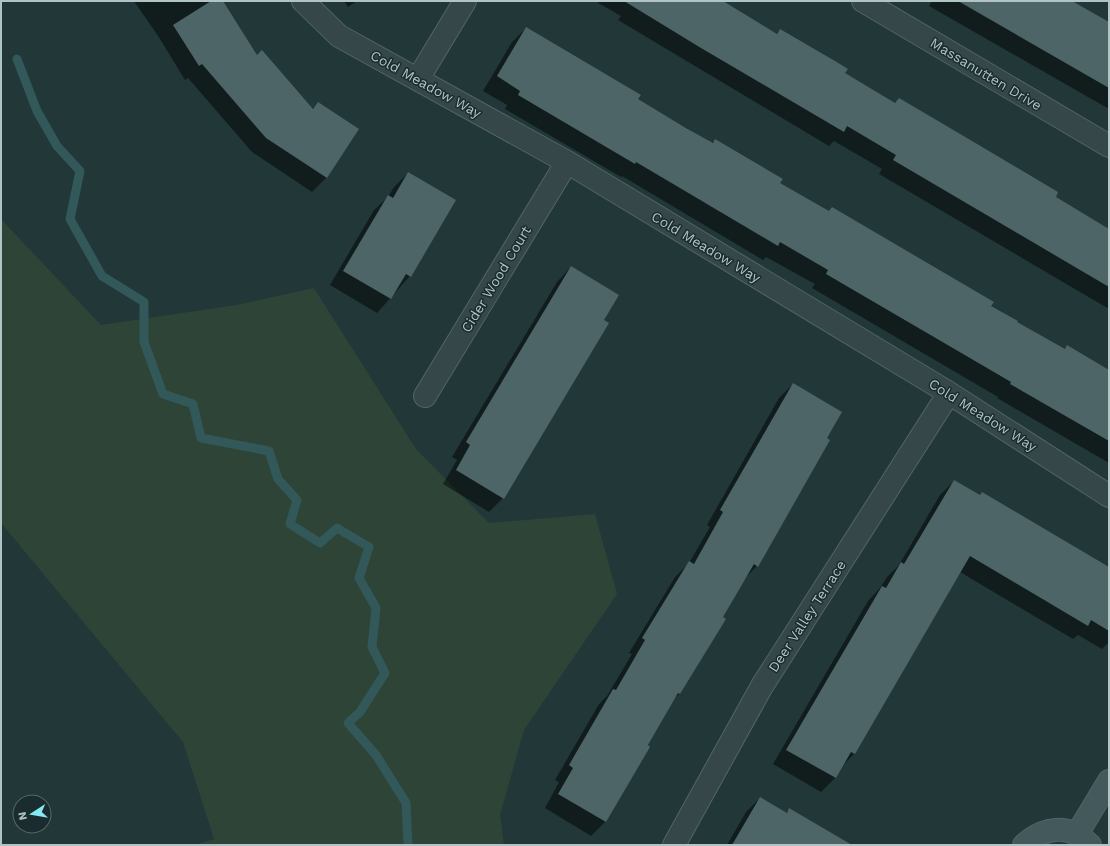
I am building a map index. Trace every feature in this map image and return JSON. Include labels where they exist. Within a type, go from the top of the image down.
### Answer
[{"type":"street","name":"Cold Meadow Way","points":[[303,1],[340,36],[567,162],[949,393],[1109,496]]},
{"type":"street","points":[[418,80],[466,1]]},
{"type":"street","name":"Massanutten Drive","points":[[863,1],[1109,146]]},
{"type":"street","name":"Cider Wood Court","points":[[425,396],[567,162]]},
{"type":"street","name":"Deer Valley Terrace","points":[[674,845],[762,686],[949,393]]},
{"type":"street","points":[[1024,845],[1033,837],[1047,831],[1062,830],[1084,840],[1109,781]]},
{"type":"green space","points":[[1,219],[101,325],[236,305],[314,288],[416,449],[489,523],[595,514],[617,594],[524,730],[500,815],[504,845],[195,845],[214,839],[183,742],[1,523]]},
{"type":"building","points":[[211,1],[223,1],[257,55],[262,50],[313,109],[318,102],[359,129],[327,178],[266,138],[202,64],[199,66],[173,25]]},
{"type":"building","points":[[624,1],[723,1],[777,34],[780,29],[835,61],[848,69],[845,73],[895,103],[899,98],[967,138],[1058,192],[1056,197],[1109,229],[1109,287],[893,160],[896,155],[847,126],[844,132]]},
{"type":"building","points":[[958,1],[1072,1],[1109,22],[1109,88]]},
{"type":"building","points":[[526,27],[641,95],[638,99],[686,128],[713,143],[715,139],[783,179],[780,183],[829,211],[832,207],[994,302],[991,306],[1018,321],[1017,322],[1065,349],[1067,345],[1109,370],[1109,441],[1010,384],[1011,382],[826,274],[828,270],[780,242],[778,246],[636,162],[635,164],[518,95],[520,91],[497,76]]},
{"type":"building","points":[[408,172],[456,200],[411,277],[406,274],[391,299],[343,271],[388,195],[393,198]]},
{"type":"building","points":[[571,266],[619,295],[604,320],[609,323],[504,499],[456,470],[470,445],[466,442]]},
{"type":"building","points":[[793,383],[842,412],[827,438],[830,440],[758,567],[754,564],[723,617],[726,619],[680,694],[678,693],[648,745],[650,747],[606,822],[558,794],[573,768],[569,765],[613,689],[616,690],[645,640],[642,638],[689,561],[694,564],[723,512],[720,510]]},
{"type":"building","points":[[954,480],[980,495],[982,492],[1109,567],[1109,631],[1091,620],[1088,626],[970,556],[855,754],[851,752],[836,778],[786,750],[882,586],[886,588],[901,562],[904,564]]},
{"type":"building","points":[[760,797],[787,813],[789,808],[852,845],[732,845]]},
{"type":"waterway","points":[[17,59],[37,111],[57,146],[80,171],[70,219],[102,276],[144,302],[144,342],[163,394],[193,404],[201,438],[269,451],[278,479],[297,500],[290,524],[320,543],[337,528],[369,547],[359,578],[376,608],[372,647],[385,673],[360,712],[348,723],[376,755],[406,803],[408,845]]}]
